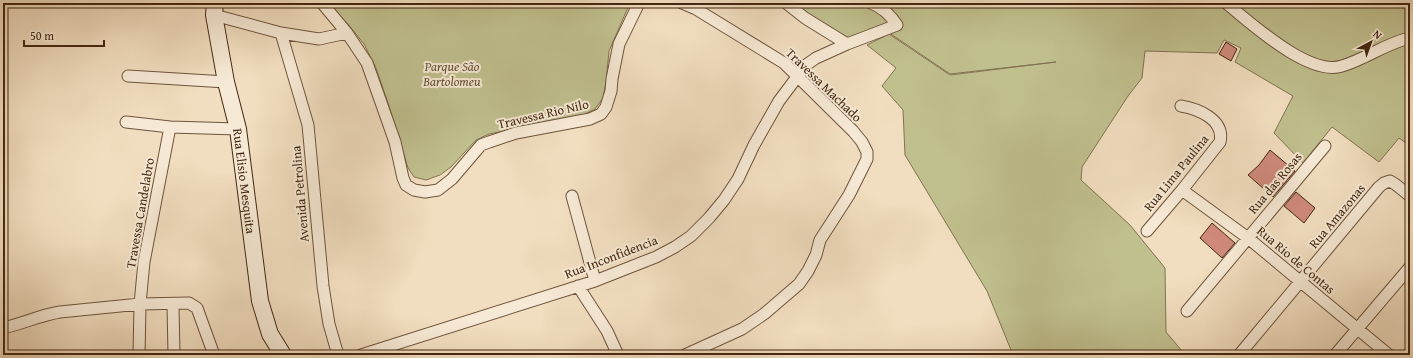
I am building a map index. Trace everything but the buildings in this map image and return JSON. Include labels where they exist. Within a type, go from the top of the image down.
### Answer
[{"type":"street","name":"Travessa Rio Nilo","points":[[322,3],[347,33],[368,63],[395,142],[406,185],[414,190],[425,192],[438,190],[452,179],[481,145],[516,133],[590,119],[600,114],[606,107],[611,91],[619,44],[639,3]]},
{"type":"street","name":"Travessa Machado","points":[[682,3],[696,9],[784,63],[862,142],[867,152],[867,159],[849,195],[820,240],[816,255],[799,284],[764,314],[742,329],[685,355]]},
{"type":"street","points":[[786,3],[805,18],[847,44]]},
{"type":"street","name":"Rua Inconfidencia","points":[[361,355],[578,286],[656,257],[675,248],[691,236],[724,200],[738,179],[754,145],[779,101],[797,75],[806,65],[816,58],[847,44],[897,25],[893,19],[880,8],[871,3]]},
{"type":"street","points":[[1226,3],[1279,45],[1316,65],[1336,68],[1410,38]]},
{"type":"street","points":[[215,9],[281,33],[318,39],[347,33]]},
{"type":"street","name":"Rua Elisio Mesquita","points":[[215,9],[226,82],[238,129],[260,301],[270,334],[283,355]]},
{"type":"street","name":"Avenida Petrolina","points":[[281,33],[308,125],[323,286],[329,324],[338,355]]},
{"type":"street","points":[[128,76],[226,82]]},
{"type":"street","name":"Rua Lima Paulina","points":[[1147,231],[1216,148],[1222,135],[1220,129],[1210,118],[1195,109],[1181,106]]},
{"type":"street","points":[[126,122],[170,127],[238,129]]},
{"type":"street","name":"Travessa Candelabro","points":[[139,355],[140,304],[144,262],[170,127]]},
{"type":"street","name":"Rua das Rosas","points":[[1187,311],[1325,146]]},
{"type":"street","name":"Rua Amazonas","points":[[1239,355],[1379,187],[1390,181],[1410,196]]},
{"type":"street","name":"Rua Rio de Contas","points":[[1182,190],[1248,238],[1389,355]]},
{"type":"street","points":[[572,196],[595,280]]},
{"type":"street","points":[[1335,355],[1410,267]]},
{"type":"street","points":[[578,286],[607,331],[618,355]]},
{"type":"street","points":[[3,328],[60,312],[140,304],[173,305],[189,303],[197,308],[214,355]]},
{"type":"street","points":[[173,305],[174,355]]},
{"type":"green space","name":"Parque São Bartolomeu","points":[[326,3],[630,3],[609,51],[603,98],[595,109],[583,115],[489,134],[476,140],[451,167],[440,175],[426,180],[414,177],[408,168],[376,68],[364,44],[347,23]]},
{"type":"green space","points":[[790,3],[1410,3],[1410,146],[1399,138],[1379,162],[1332,127],[1303,163],[1274,133],[1293,96],[1235,62],[1241,48],[1224,40],[1217,53],[1145,51],[1142,78],[1128,96],[1082,167],[1081,180],[1130,225],[1165,268],[1166,332],[1182,351],[1180,355],[1013,355],[987,291],[905,155],[903,110],[882,86],[896,68],[867,45],[889,34],[950,75],[1056,62],[950,74],[879,26],[851,39],[817,22]]}]
